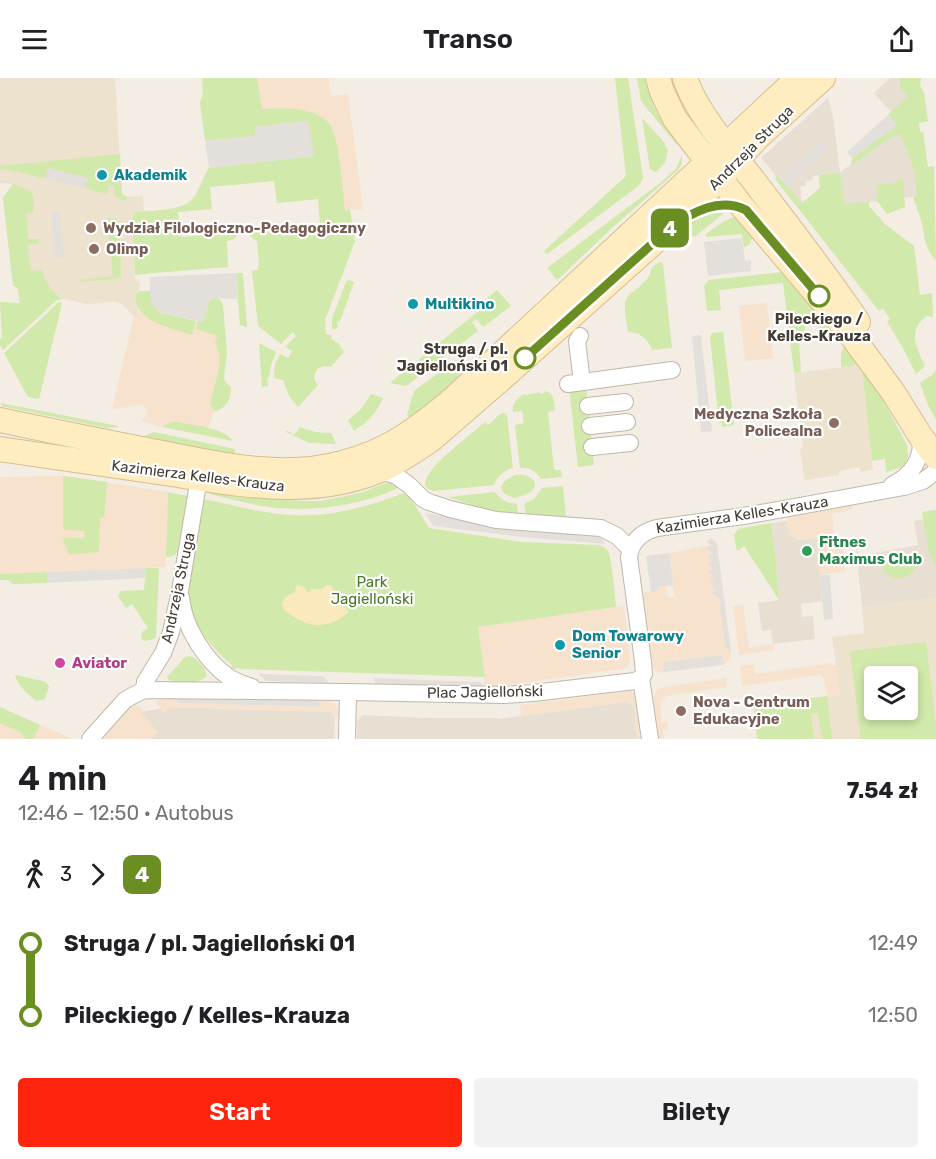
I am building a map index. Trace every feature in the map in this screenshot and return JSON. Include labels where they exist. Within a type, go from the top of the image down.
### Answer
[{"type":"street","points":[[658,78],[667,106],[685,133],[746,210],[848,331],[893,392],[936,457]]},
{"type":"street","points":[[685,78],[705,115],[833,284],[875,346],[918,432]]},
{"type":"street","name":"Andrzeja Struga","points":[[378,461],[411,454],[432,439],[671,227],[766,107],[798,78]]},
{"type":"street","name":"Andrzeja Struga","points":[[732,152],[758,137],[823,78]]},
{"type":"street","points":[[705,115],[713,119],[730,119],[746,116],[766,107]]},
{"type":"street","points":[[674,194],[681,182],[686,164],[685,133]]},
{"type":"street","name":"Andrzeja Struga","points":[[378,461],[440,410],[674,194],[714,170]]},
{"type":"street","points":[[671,227],[696,211],[714,206],[733,205],[746,210]]},
{"type":"street","points":[[580,336],[577,341],[575,383],[672,370]]},
{"type":"street","points":[[588,406],[625,402]]},
{"type":"street","name":"Kazimierza Kelles-Krauza","points":[[0,420],[178,456],[263,469],[296,470],[330,466],[362,457],[378,461]]},
{"type":"street","points":[[590,426],[627,422]]},
{"type":"street","name":"Kazimierza Kelles-Krauza","points":[[869,494],[898,482],[911,472],[921,451],[918,432]]},
{"type":"street","points":[[592,447],[630,443]]},
{"type":"street","name":"Kazimierza Kelles-Krauza","points":[[0,449],[260,486],[299,488],[335,483],[378,461]]},
{"type":"street","points":[[378,461],[423,499],[444,507],[496,520],[601,528],[617,536],[630,549],[630,567],[644,672],[641,678],[650,739]]},
{"type":"street","name":"Kazimierza Kelles-Krauza","points":[[630,549],[640,536],[657,528],[750,515],[869,494],[915,484],[936,471]]},
{"type":"street","name":"Andrzeja Struga","points":[[144,690],[145,682],[163,654],[180,591],[200,478]]},
{"type":"street","name":"Plac Jagielloński","points":[[180,591],[182,609],[187,622],[204,651],[216,665],[235,681],[268,691]]},
{"type":"street","points":[[176,691],[162,686],[157,681],[155,672],[163,654],[177,644],[192,644],[204,651]]},
{"type":"street","points":[[203,691],[218,680],[216,665]]},
{"type":"street","name":"Plac Jagielloński","points":[[144,690],[504,695],[635,681],[641,678]]},
{"type":"street","points":[[90,739],[125,700],[144,690]]},
{"type":"street","points":[[347,739],[348,692]]},
{"type":"shaded area","points":[[0,78],[115,78],[122,194],[127,197],[143,196],[144,211],[135,212],[132,218],[135,279],[140,283],[135,301],[140,310],[134,316],[122,304],[115,302],[88,304],[63,299],[20,303],[18,289],[13,285],[3,198],[13,184],[0,183]]},
{"type":"shaded area","points":[[257,78],[328,78],[331,96],[348,94],[363,209],[345,211],[335,136],[332,129],[311,113],[279,108],[261,109]]},
{"type":"shaded area","points":[[890,78],[900,78],[900,87],[909,96],[891,112],[874,93]]},
{"type":"shaded area","points":[[828,98],[833,116],[840,172],[887,140],[900,134],[914,170],[918,196],[844,205],[840,173],[813,176],[813,180],[806,181],[806,185],[800,187],[802,203],[779,177],[777,178],[761,158]]},
{"type":"shaded area","points":[[888,115],[898,125],[852,158],[847,152]]},
{"type":"shaded area","points":[[308,121],[314,156],[209,168],[205,141],[255,136],[255,127]]},
{"type":"shaded area","points":[[826,138],[827,149],[787,186],[781,179]]},
{"type":"shaded area","points":[[48,168],[89,178],[86,186],[88,189],[43,178]]},
{"type":"shaded area","points":[[60,211],[64,257],[55,258],[51,212]]},
{"type":"shaded area","points":[[742,238],[745,261],[751,260],[751,271],[708,276],[704,242]]},
{"type":"shaded area","points":[[236,273],[238,299],[214,298],[210,300],[203,322],[160,312],[152,304],[150,277]]},
{"type":"shaded area","points":[[767,303],[773,358],[745,361],[739,306]]},
{"type":"shaded area","points":[[140,310],[143,314],[192,335],[196,321],[198,321],[196,329],[218,336],[215,344],[220,354],[212,410],[214,411],[208,428],[176,422],[162,427],[141,421],[147,413],[144,405],[112,409],[134,316]]},
{"type":"shaded area","points":[[701,335],[712,431],[701,432],[692,336]]},
{"type":"shaded area","name":"Medyczna Szkoła Policealna","points":[[859,365],[862,370],[873,470],[861,472],[859,467],[839,471],[839,475],[805,482],[794,373]]},
{"type":"shaded area","points":[[65,476],[168,492],[165,567],[0,574],[0,477]]},
{"type":"shaded area","points":[[852,506],[852,510],[832,514],[835,540],[855,537],[856,544],[843,545],[845,571],[820,575],[817,538],[796,540],[795,536],[790,537],[787,517]]},
{"type":"shaded area","points":[[425,513],[467,520],[596,532],[605,544],[433,526]]},
{"type":"shaded area","points":[[936,517],[936,598],[862,607],[855,537],[859,556],[918,545],[914,521]]},
{"type":"shaded area","points":[[787,521],[790,537],[795,536],[796,540],[817,538],[822,601],[801,604],[802,617],[813,616],[815,639],[773,644],[771,630],[762,631],[758,603],[779,600],[771,523]]},
{"type":"shaded area","points":[[711,538],[717,544],[731,652],[725,646],[720,606],[722,602],[712,593],[715,589],[711,586],[714,582],[710,579],[713,576],[709,572],[712,568],[708,565],[712,561],[708,557],[712,553],[707,549],[711,545],[707,542]]},
{"type":"shaded area","points":[[711,545],[715,589],[722,602],[725,646],[731,652],[730,660],[723,665],[721,655],[664,662],[664,672],[659,673],[654,668],[643,593],[657,591],[657,587],[666,586],[668,597],[674,597],[669,553]]},
{"type":"shaded area","points":[[669,553],[673,585],[657,587],[658,591],[651,592],[646,556]]},
{"type":"shaded area","points":[[146,568],[145,578],[47,583],[47,572]]},
{"type":"shaded area","points":[[820,575],[830,575],[833,619],[824,620]]},
{"type":"shaded area","points":[[936,598],[936,739],[757,739],[754,706],[840,695],[832,637],[864,633],[862,607]]},
{"type":"shaded area","points":[[743,605],[749,648],[773,644],[774,650],[739,655],[733,606]]},
{"type":"shaded area","points":[[624,606],[630,658],[626,668],[483,687],[485,676],[478,627]]},
{"type":"shaded area","points":[[722,655],[723,665],[664,672],[663,662]]},
{"type":"shaded area","points":[[831,663],[831,665],[836,665],[840,695],[827,696],[821,675],[742,686],[740,666],[754,664],[755,674]]},
{"type":"shaded area","points":[[259,674],[323,676],[329,683],[266,681]]},
{"type":"shaded area","points":[[373,678],[480,682],[483,687],[376,684]]},
{"type":"shaded area","points":[[726,678],[727,687],[666,696],[660,704],[662,722],[667,722],[668,729],[663,730],[664,739],[659,739],[653,700],[657,690]]},
{"type":"shaded area","points":[[631,691],[637,700],[642,739],[637,739],[634,706],[627,702],[521,716],[520,705]]},
{"type":"shaded area","points":[[172,694],[316,697],[321,707],[179,703]]},
{"type":"shaded area","points":[[165,697],[175,697],[179,703],[320,707],[318,701],[327,701],[335,704],[341,715],[335,717],[330,712],[170,707],[164,714],[156,702]]},
{"type":"shaded area","points":[[627,702],[634,706],[637,739],[357,739],[357,721],[363,715],[498,719]]},
{"type":"shaded area","points":[[137,705],[143,709],[141,712],[158,732],[152,739],[102,739],[125,713],[124,707]]},
{"type":"shaded area","points":[[0,707],[40,725],[73,739],[0,739]]},
{"type":"shaded area","points":[[170,707],[330,712],[335,717],[334,739],[111,739],[141,712]]},
{"type":"green space","points":[[202,78],[257,78],[262,109],[297,109],[322,117],[329,123],[335,139],[345,211],[350,210],[355,241],[325,320],[326,334],[333,336],[330,338],[339,344],[344,352],[331,367],[325,366],[317,369],[314,377],[318,385],[298,407],[289,396],[283,380],[274,378],[275,364],[280,354],[288,358],[292,351],[285,347],[296,336],[293,332],[281,344],[258,326],[252,271],[258,270],[257,242],[248,231],[320,224],[318,199],[277,203],[274,181],[210,187],[212,209],[178,212],[181,237],[236,232],[236,237],[227,241],[228,267],[135,275],[132,218],[135,212],[175,208],[189,202],[196,194],[209,168],[313,156],[308,121],[255,127],[256,136],[205,141],[200,103],[203,93]]},
{"type":"green space","points":[[615,78],[628,78],[643,178],[640,184],[629,193],[547,254],[544,251],[626,176]]},
{"type":"green space","points":[[637,78],[647,78],[653,105],[661,120],[679,143],[677,145],[641,101]]},
{"type":"green space","points":[[900,78],[921,78],[920,86],[924,93],[928,121],[919,123],[920,132],[923,132],[928,167],[934,166],[936,260],[929,251],[913,197],[917,196],[914,170],[900,134],[887,140],[851,165],[852,158],[897,125],[888,115],[908,96],[900,87]]},
{"type":"green space","points":[[642,118],[668,150],[665,163],[656,172],[650,169]]},
{"type":"green space","points":[[120,154],[122,194],[128,197],[123,200],[115,196],[114,186],[109,185],[107,194],[88,189],[86,186],[88,178],[48,168],[43,178],[0,169],[0,166]]},
{"type":"green space","points":[[682,155],[682,164],[678,170],[557,280],[547,268],[660,183],[676,169]]},
{"type":"green space","points":[[840,173],[844,204],[869,202],[869,206],[885,224],[914,246],[920,295],[932,293],[933,317],[927,316],[921,321],[915,333],[916,346],[925,366],[916,374],[887,322],[890,319],[883,308],[879,311],[775,179],[778,176],[802,203],[820,188],[819,175]]},
{"type":"green space","points":[[897,180],[903,180],[905,207],[887,214],[877,201],[877,185],[897,183]]},
{"type":"green space","points":[[13,184],[29,191],[33,196],[33,213],[26,214],[28,239],[39,239],[39,243],[28,245],[31,271],[42,270],[50,287],[63,299],[57,300],[3,350],[0,345],[2,338],[0,302],[20,303],[18,289],[13,285],[3,198]]},
{"type":"green space","points":[[710,213],[724,213],[696,236],[675,239],[699,217]]},
{"type":"green space","points":[[736,216],[753,236],[749,245],[744,247],[742,234],[706,237],[706,234],[724,221]]},
{"type":"green space","points":[[107,218],[116,218],[119,223],[121,278],[82,282],[80,280],[113,276]]},
{"type":"green space","points":[[660,262],[663,264],[672,348],[652,350],[643,337],[628,332],[625,303],[629,295],[649,276],[652,268]]},
{"type":"green space","points":[[782,272],[835,333],[828,339],[811,318],[805,319],[805,329],[799,343],[801,372],[794,373],[783,283],[719,290],[721,310],[707,311],[704,286],[709,280]]},
{"type":"green space","points":[[236,273],[243,273],[247,327],[240,325]]},
{"type":"green space","points":[[348,280],[354,282],[340,321],[337,322],[338,327],[332,329],[332,318]]},
{"type":"green space","points":[[497,290],[511,306],[483,327],[476,319],[472,322],[478,331],[406,386],[390,383],[486,305],[483,302]]},
{"type":"green space","points":[[139,291],[150,291],[159,312],[196,321],[192,335],[148,318],[137,304],[135,295]]},
{"type":"green space","points":[[220,299],[223,305],[227,353],[224,377],[225,382],[231,387],[227,403],[214,411],[210,404],[219,364],[218,349],[215,344],[217,336],[196,329],[198,321],[203,322],[210,300]]},
{"type":"green space","points":[[59,302],[62,303],[39,399],[28,397],[4,353]]},
{"type":"green space","points":[[723,332],[734,425],[722,427],[722,423],[719,423],[710,337],[712,333]]},
{"type":"green space","points":[[259,343],[276,352],[269,378],[267,378],[268,386],[262,387]]},
{"type":"green space","points":[[846,345],[850,347],[879,393],[907,445],[908,456],[902,467],[886,472],[885,459],[872,461],[862,370],[859,365],[841,367],[841,352]]},
{"type":"green space","points":[[456,360],[469,362],[449,388],[412,421],[407,415],[414,391]]},
{"type":"green space","points":[[936,370],[936,420],[920,383]]},
{"type":"green space","points":[[586,386],[594,465],[578,467],[569,388]]},
{"type":"green space","points":[[545,391],[551,394],[554,401],[555,410],[548,412],[554,470],[561,470],[562,477],[541,479],[532,470],[520,468],[515,425],[524,423],[522,411],[513,412],[513,406],[524,394],[540,392],[540,394]]},
{"type":"green space","points":[[371,394],[383,398],[371,417],[354,431],[348,420],[362,408]]},
{"type":"green space","points":[[1,403],[119,427],[107,428],[1,406]]},
{"type":"green space","points":[[504,413],[507,416],[513,468],[501,474],[494,485],[433,491],[428,489],[425,484],[429,474],[443,458],[485,422],[488,425]]},
{"type":"green space","points":[[173,422],[215,430],[233,441],[162,427]]},
{"type":"green space","points":[[300,427],[315,432],[331,433],[336,444],[309,443],[286,432],[286,430],[294,435]]},
{"type":"green space","points":[[154,432],[235,449],[234,456],[136,439]]},
{"type":"green space","points":[[515,475],[529,477],[535,483],[533,490],[515,498],[505,494],[501,488],[502,485]]},
{"type":"green space","points":[[63,476],[107,482],[104,518],[100,518],[99,552],[69,554],[63,540],[65,538],[84,538],[85,531],[65,530],[63,526]]},
{"type":"green space","points":[[389,482],[401,486],[373,498],[324,507],[293,509],[269,507],[209,494],[210,492],[321,501],[360,493]]},
{"type":"green space","points":[[563,486],[566,517],[526,515],[524,504],[534,499],[542,488]]},
{"type":"green space","points":[[168,492],[187,496],[180,547],[175,555],[166,557]]},
{"type":"green space","name":"Park Jagielloński","points":[[407,492],[429,528],[522,542],[604,547],[608,551],[611,562],[616,607],[478,627],[485,677],[236,669],[231,668],[232,665],[191,625],[187,595],[204,499],[268,512],[320,515],[350,510]]},
{"type":"green space","points":[[494,492],[506,502],[517,504],[518,513],[484,508],[449,497]]},
{"type":"green space","points":[[936,510],[936,566],[929,551],[922,512]]},
{"type":"green space","points":[[771,523],[779,600],[744,546],[737,551],[734,535],[738,529]]},
{"type":"green space","points":[[917,556],[916,567],[904,578],[895,578],[884,572],[884,563]]},
{"type":"green space","points":[[146,568],[159,568],[156,637],[144,641],[141,638],[142,632],[148,628],[132,604],[126,608],[118,596],[122,591],[144,590]]},
{"type":"green space","points":[[47,572],[47,583],[13,584],[8,580],[0,580],[0,574]]},
{"type":"green space","points":[[926,642],[936,739],[861,739],[850,651]]},
{"type":"green space","points":[[189,656],[201,664],[207,676],[194,682],[169,680],[167,677],[184,658]]},
{"type":"green space","points":[[15,676],[46,682],[49,687],[45,699],[36,701],[21,687]]},
{"type":"green space","points":[[827,696],[832,739],[822,739],[818,713],[811,714],[814,739],[757,739],[754,706]]},
{"type":"green space","points":[[0,707],[40,725],[33,739],[26,739],[20,732],[0,723]]},
{"type":"sand","points":[[297,585],[303,586],[308,592],[311,589],[321,589],[331,585],[339,605],[348,610],[348,613],[334,622],[320,625],[298,620],[285,611],[282,604],[287,596],[295,592]]},
{"type":"bus line","name":"4","points":[[525,358],[671,227],[689,214],[714,206],[733,205],[746,210],[819,296]]},
{"type":"place","name":"Akademik","points":[[102,175]]},
{"type":"place","name":"Wydział Filologiczno-Pedagogiczny","points":[[91,228]]},
{"type":"place","name":"Olimp","points":[[94,249]]},
{"type":"place","name":"Pileckiego / Kelles-Krauza","points":[[819,296]]},
{"type":"place","name":"Multikino","points":[[413,304]]},
{"type":"place","name":"Struga / pl. Jagielloński 01","points":[[525,358]]},
{"type":"place","name":"Medyczna Szkoła Policealna","points":[[834,423]]},
{"type":"place","name":"Fitnes Maximus Club","points":[[807,551]]},
{"type":"place","name":"Dom Towarowy Senior","points":[[560,645]]},
{"type":"place","name":"Aviator","points":[[60,663]]},
{"type":"place","name":"Nova - Centrum Edukacyjne","points":[[681,711]]}]
